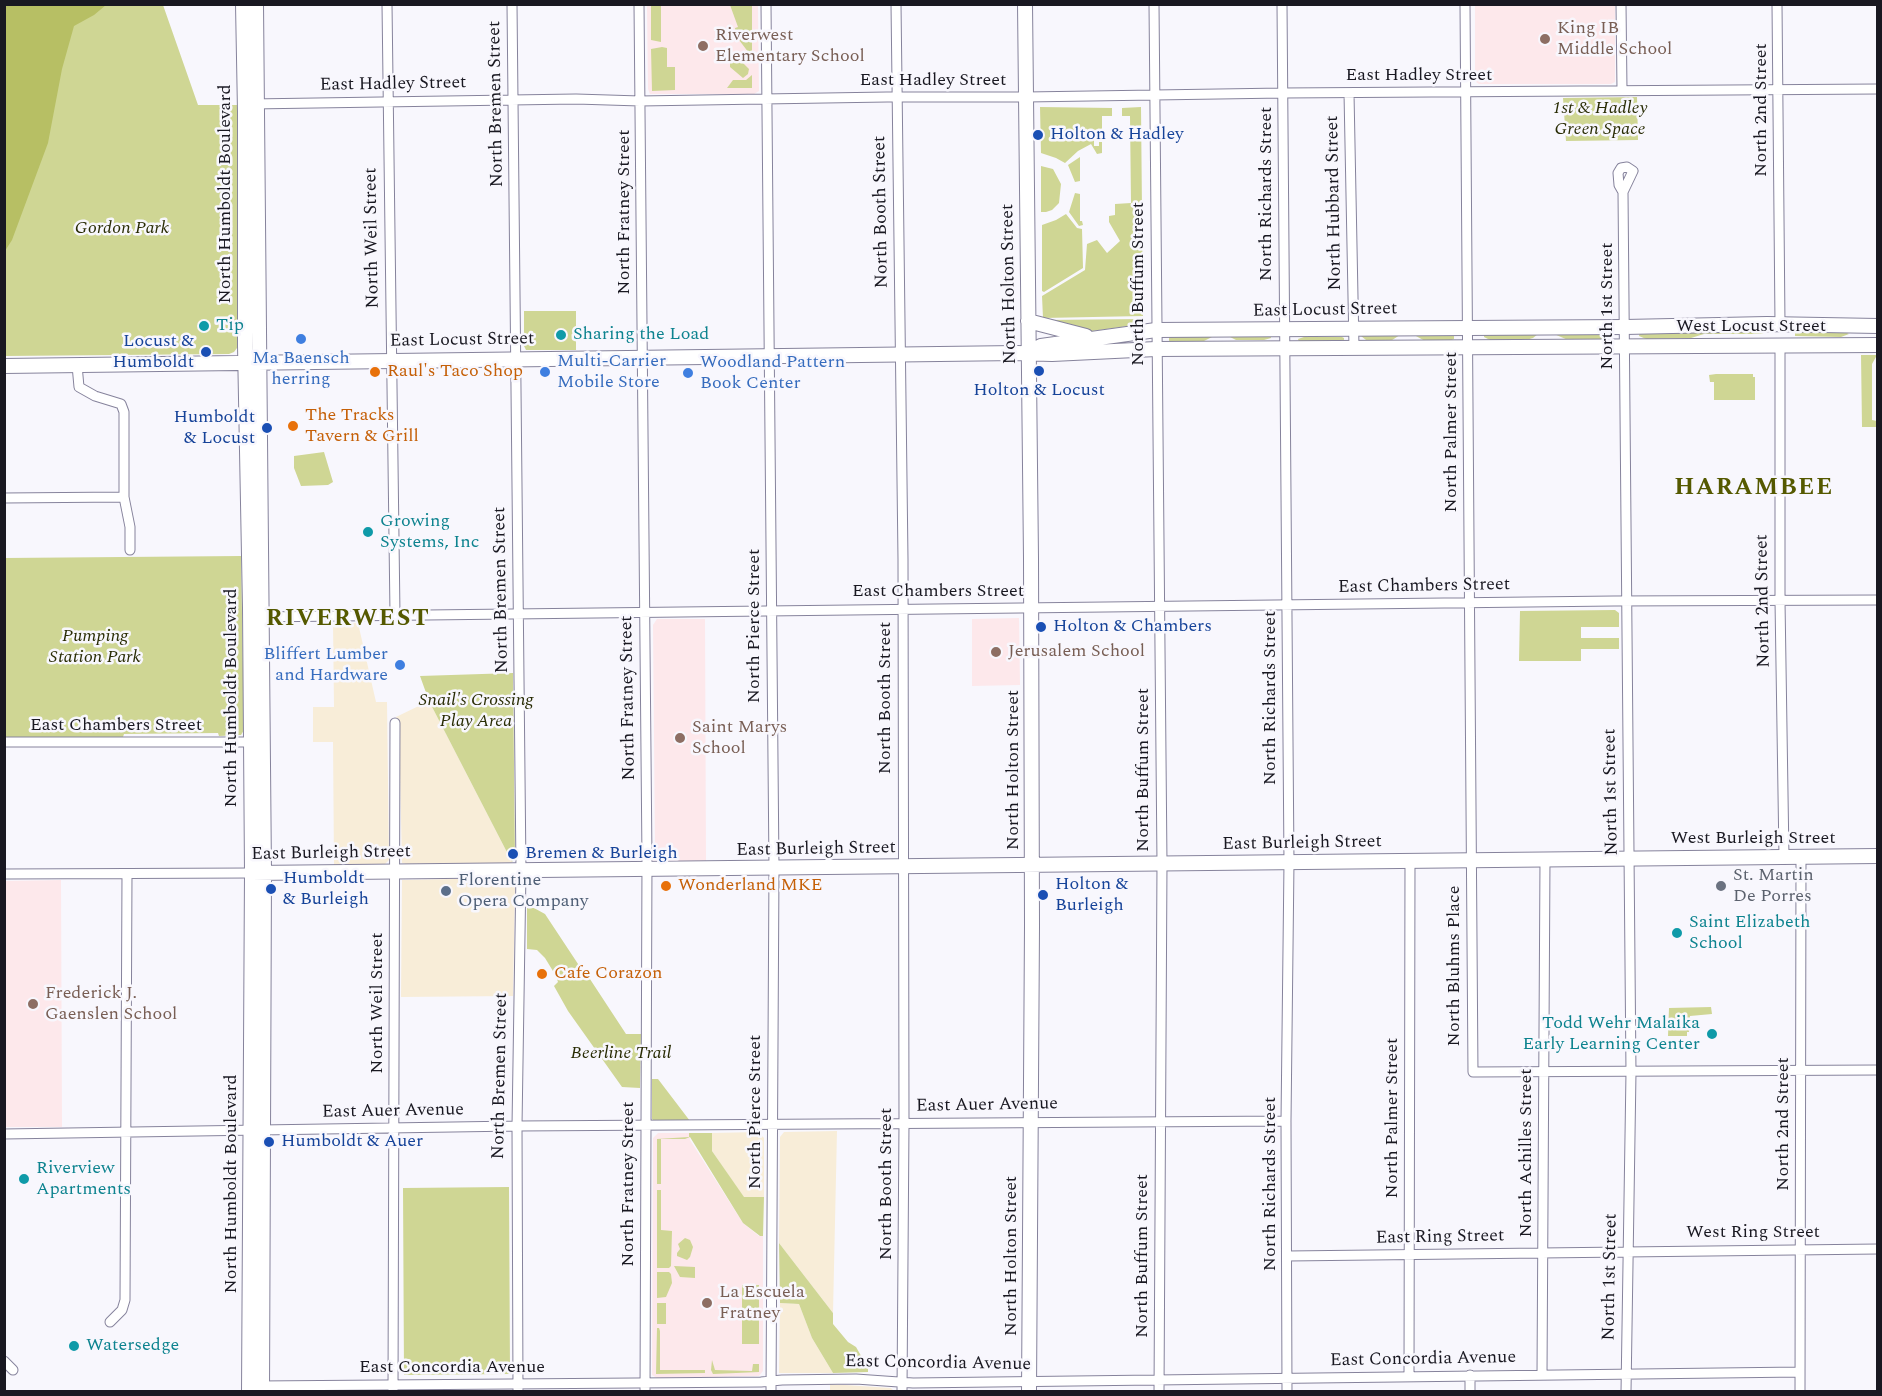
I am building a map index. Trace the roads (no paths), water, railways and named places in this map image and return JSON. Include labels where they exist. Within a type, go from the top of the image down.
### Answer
[{"type":"main road","name":"North Humboldt Boulevard","points":[[243,4],[251,104],[256,617],[258,873],[256,1389]]},
{"type":"main road","points":[[251,104],[256,4]]},
{"type":"main road","name":"North Holton Street","points":[[1025,4],[1032,608],[1029,1386]]},
{"type":"main road","points":[[1028,321],[1097,338]]},
{"type":"main road","points":[[1682,346],[1705,337],[1763,336],[1772,332],[1780,324]]},
{"type":"main road","name":"West Locust Street","points":[[1625,327],[1780,324],[1878,326]]},
{"type":"main road","points":[[1780,345],[1781,340],[1792,331],[1848,331],[1857,326]]},
{"type":"main road","name":"East Locust Street","points":[[1029,352],[1041,346],[1156,330],[1625,327]]},
{"type":"main road","name":"West Locust Street","points":[[1625,346],[1878,345]]},
{"type":"main road","name":"East Locust Street","points":[[4,366],[1029,352],[1052,354],[1156,349],[1625,346]]},
{"type":"main road","name":"West Burleigh Street","points":[[1629,858],[1878,856]]},
{"type":"main road","name":"East Burleigh Street","points":[[258,873],[1629,858]]},
{"type":"street","name":"North Weil Street","points":[[387,4],[395,615]]},
{"type":"street","name":"North Bremen Street","points":[[512,4],[521,871],[517,1126],[518,1388]]},
{"type":"street","name":"North Fratney Street","points":[[639,4],[646,870],[645,1387]]},
{"type":"street","name":"North Pierce Street","points":[[766,4],[774,868],[771,1392]]},
{"type":"street","name":"North Booth Street","points":[[896,4],[904,867],[902,1387]]},
{"type":"street","name":"North Buffum Street","points":[[1154,4],[1161,863],[1159,1392]]},
{"type":"street","name":"North Richards Street","points":[[1282,4],[1289,862],[1286,1121],[1287,1392]]},
{"type":"street","name":"North Palmer Street","points":[[1465,4],[1472,860]]},
{"type":"street","points":[[1621,4],[1622,90]]},
{"type":"street","name":"North 2nd Street","points":[[1777,4],[1780,324]]},
{"type":"street","name":"East Hadley Street","points":[[251,104],[513,99],[640,101],[1878,89]]},
{"type":"street","name":"North Hubbard Street","points":[[1349,93],[1354,348]]},
{"type":"street","name":"North 1st Street","points":[[1623,192],[1631,1072],[1626,1392]]},
{"type":"street","name":"North 2nd Street","points":[[1780,345],[1780,601],[1784,857]]},
{"type":"street","points":[[77,365],[79,387],[94,396],[121,404],[124,412],[124,497],[130,527],[130,550]]},
{"type":"street","points":[[4,498],[124,497]]},
{"type":"street","name":"East Chambers Street","points":[[256,617],[1878,600]]},
{"type":"street","name":"North Weil Street","points":[[393,1388],[394,723]]},
{"type":"street","name":"East Chambers Street","points":[[4,742],[256,742]]},
{"type":"street","name":"North 2nd Street","points":[[1800,1392],[1801,856]]},
{"type":"street","name":"North Achilles Street","points":[[1542,1375],[1545,859]]},
{"type":"street","name":"North Palmer Street","points":[[1409,1376],[1410,860]]},
{"type":"street","name":"North Bluhms Place","points":[[1472,860],[1473,1072],[1544,1072]]},
{"type":"street","name":"East Burleigh Street","points":[[4,874],[258,873]]},
{"type":"street","points":[[110,1322],[122,1310],[125,1300],[127,874]]},
{"type":"street","points":[[1544,1072],[1878,1070]]},
{"type":"street","name":"East Auer Avenue","points":[[4,1134],[517,1126],[1286,1121]]},
{"type":"street","name":"West Ring Street","points":[[1629,1250],[1878,1249]]},
{"type":"street","name":"East Ring Street","points":[[1288,1256],[1629,1250]]},
{"type":"street","points":[[4,1361],[13,1370]]},
{"type":"street","name":"East Concordia Avenue","points":[[256,1389],[645,1387],[856,1379],[902,1387],[1029,1386],[1159,1380],[1800,1372]]},
{"type":"street","points":[[1470,1375],[1470,1392]]},
{"type":"place","name":"King IB Middle School","points":[[1545,39]]},
{"type":"place","name":"Riverwest Elementary School","points":[[703,46]]},
{"type":"place","name":"Holton & Hadley","points":[[1038,135]]},
{"type":"place","name":"Tip","points":[[204,326]]},
{"type":"place","name":"Sharing the Load","points":[[561,335]]},
{"type":"place","name":"Ma Baensch herring","points":[[301,339]]},
{"type":"place","name":"Locust & Humboldt","points":[[206,352]]},
{"type":"place","name":"Holton & Locust","points":[[1039,371]]},
{"type":"place","name":"Raul's Taco Shop","points":[[375,372]]},
{"type":"place","name":"Multi-Carrier Mobile Store","points":[[545,372]]},
{"type":"place","name":"Woodland Pattern Book Center","points":[[688,373]]},
{"type":"place","name":"The Tracks Tavern & Grill","points":[[293,426]]},
{"type":"place","name":"Humboldt & Locust","points":[[267,428]]},
{"type":"place","name":"Growing Systems, Inc","points":[[368,532]]},
{"type":"place","name":"Holton & Chambers","points":[[1041,627]]},
{"type":"place","name":"Jerusalem School","points":[[996,652]]},
{"type":"place","name":"Bliffert Lumber and Hardware","points":[[400,665]]},
{"type":"place","name":"Saint Marys School","points":[[680,738]]},
{"type":"place","name":"Bremen & Burleigh","points":[[513,854]]},
{"type":"place","name":"Wonderland MKE","points":[[666,886]]},
{"type":"place","name":"St. Martin De Porres","points":[[1721,886]]},
{"type":"place","name":"Humboldt & Burleigh","points":[[271,889]]},
{"type":"place","name":"Florentine Opera Company","points":[[446,891]]},
{"type":"place","name":"Holton & Burleigh","points":[[1043,895]]},
{"type":"place","name":"Saint Elizabeth School","points":[[1677,933]]},
{"type":"place","name":"Cafe Corazon","points":[[542,974]]},
{"type":"place","name":"Frederick J. Gaenslen School","points":[[33,1004]]},
{"type":"place","name":"Todd Wehr Malaika Early Learning Center","points":[[1712,1034]]},
{"type":"place","name":"Humboldt & Auer","points":[[269,1142]]},
{"type":"place","name":"Riverview Apartments","points":[[24,1179]]},
{"type":"place","name":"La Escuela Fratney","points":[[707,1303]]},
{"type":"place","name":"Watersedge","points":[[74,1346]]},
{"type":"district","name":"HARAMBEE","points":[[1754,489]]},
{"type":"district","name":"RIVERWEST","points":[[348,620]]},
{"type":"park label","name":"1st & Hadley Green Space","points":[[1600,119]]},
{"type":"park label","name":"Gordon Park","points":[[122,229]]},
{"type":"park label","name":"Pumping Station Park","points":[[95,647]]},
{"type":"park label","name":"Snail's Crossing Play Area","points":[[476,711]]},
{"type":"park label","name":"Beerline Trail","points":[[621,1054]]}]
